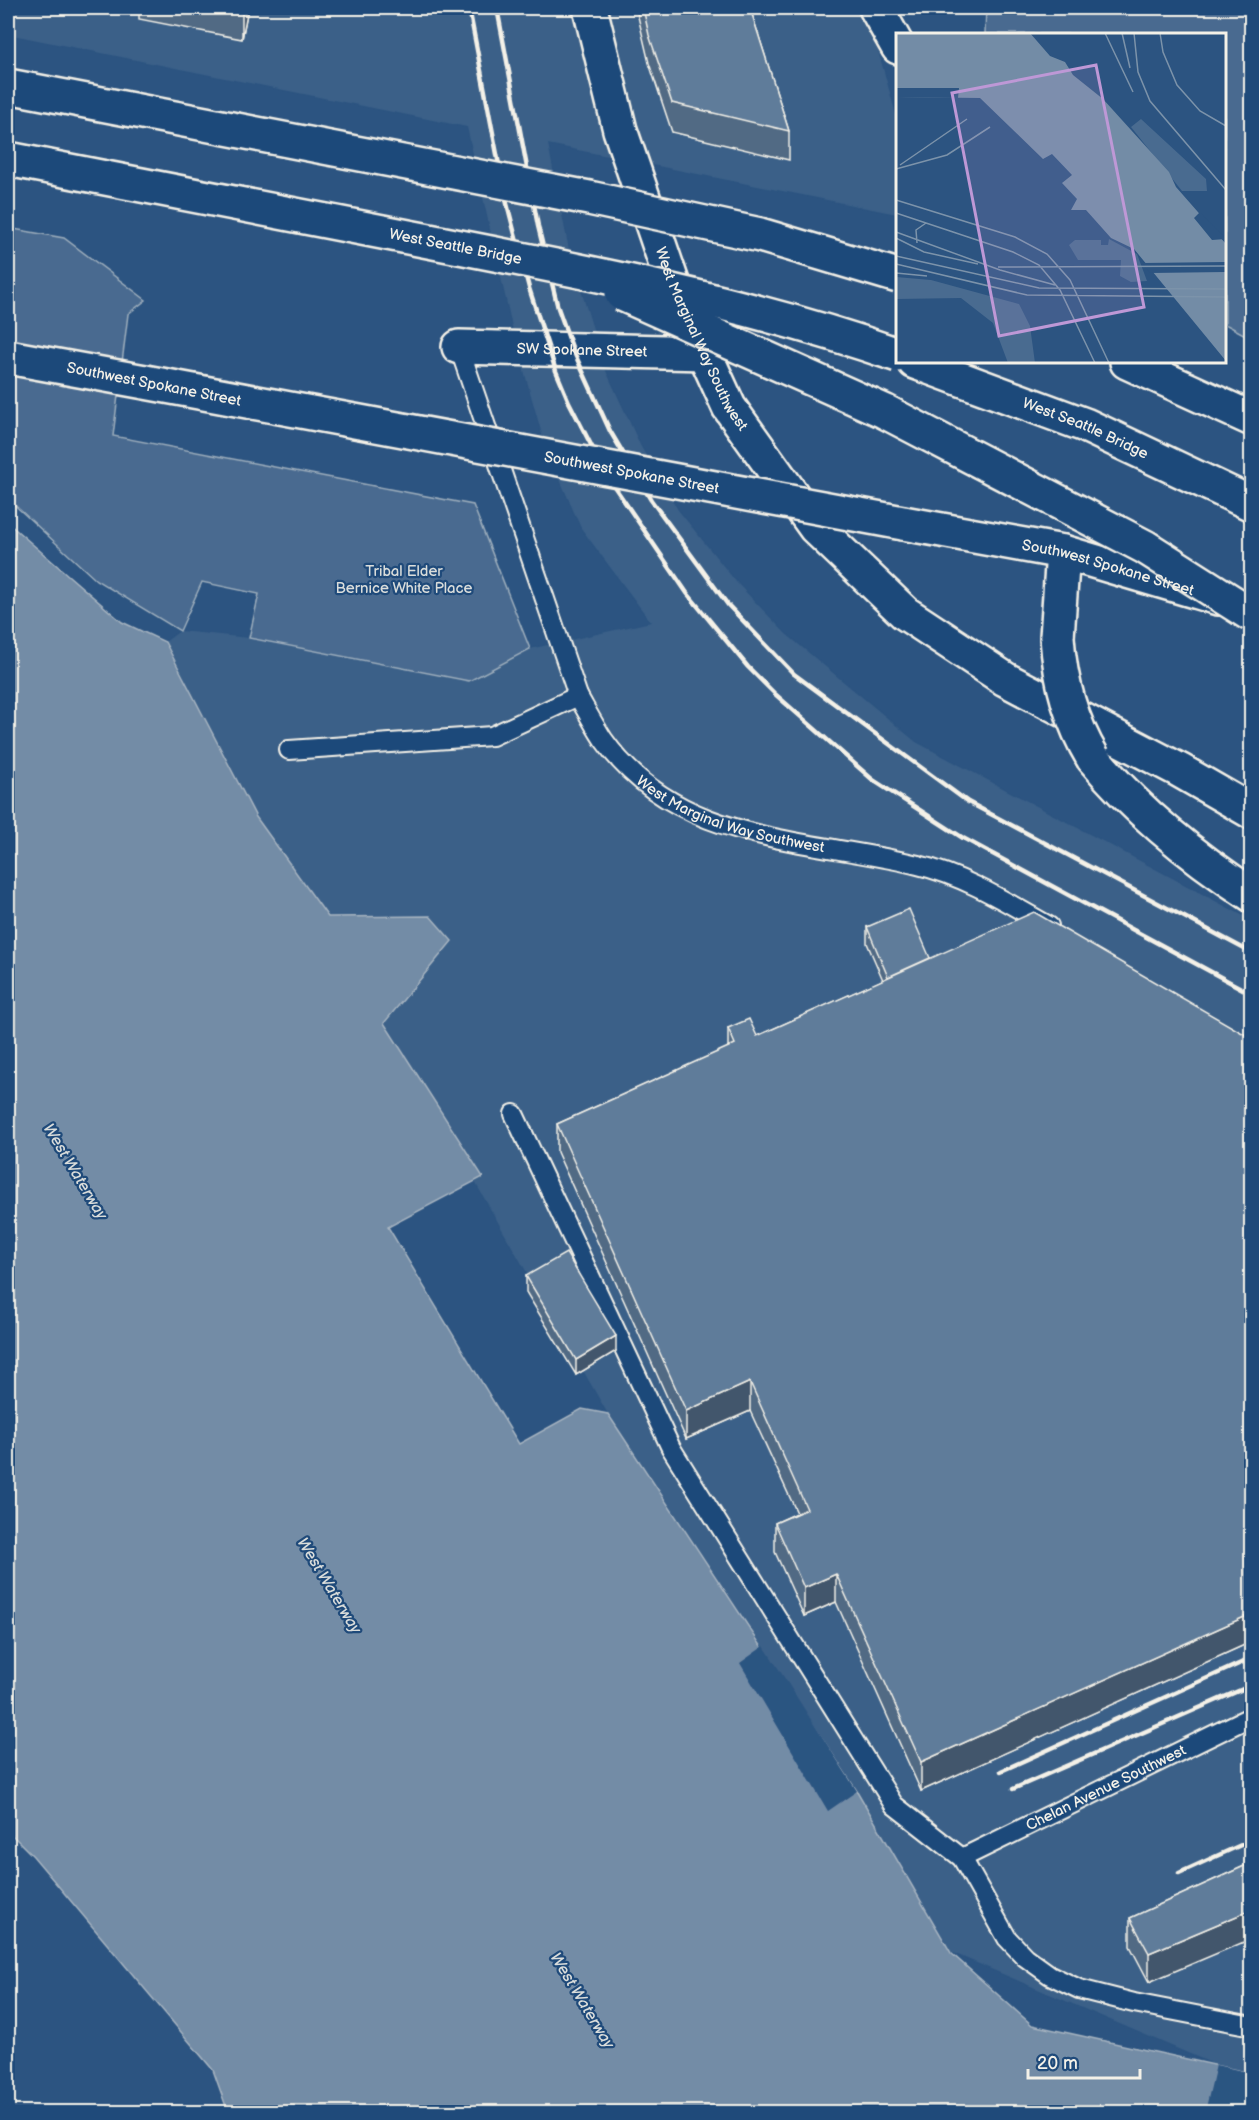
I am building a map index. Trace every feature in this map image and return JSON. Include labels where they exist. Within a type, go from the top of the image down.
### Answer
[{"type":"main road","name":"West Marginal Way Southwest","points":[[590,8],[620,130],[672,282],[729,407],[815,526],[905,613],[1005,679],[1179,770],[1251,812]]},
{"type":"main road","points":[[876,8],[896,46]]},
{"type":"main road","points":[[8,86],[589,198],[760,236],[896,276]]},
{"type":"main road","name":"West Seattle Bridge","points":[[8,159],[557,266],[709,299],[846,337],[896,355]]},
{"type":"main road","points":[[557,266],[884,411],[1145,547],[1251,615]]},
{"type":"main road","name":"SW Spokane Street","points":[[459,347],[705,353]]},
{"type":"main road","name":"Southwest Spokane Street","points":[[8,357],[1062,552],[1251,608]]},
{"type":"main road","name":"West Seattle Bridge","points":[[918,363],[1085,425],[1251,504]]},
{"type":"main road","points":[[1129,363],[1251,419]]},
{"type":"main road","points":[[1062,552],[1057,637],[1059,661],[1068,705],[1077,730],[1093,758],[1144,815],[1180,845],[1251,895]]},
{"type":"lane","name":"West Marginal Way Southwest","points":[[459,347],[578,696],[604,740],[627,766],[682,810],[712,822],[748,832],[920,865],[969,884],[1068,937]]},
{"type":"lane","points":[[289,750],[492,736],[578,696]]},
{"type":"lane","points":[[514,1114],[671,1448],[894,1805],[962,1858],[1007,1938],[1025,1957],[1050,1975],[1079,1989],[1134,2003],[1251,2026]]},
{"type":"lane","name":"Chelan Avenue Southwest","points":[[962,1858],[1251,1716]]},
{"type":"shaded area","points":[[8,8],[866,8],[896,114],[896,214],[548,144],[570,255],[606,371],[641,447],[678,510],[737,583],[786,634],[916,742],[1251,920],[1251,2073],[1216,2065],[951,1952],[857,1791],[608,1414],[384,1023],[328,917],[256,817],[165,642],[180,631],[249,638],[469,681],[530,649],[651,622],[581,528],[545,445],[514,335],[467,127],[8,34]]},
{"type":"green space","points":[[986,8],[1251,8],[1251,338],[1226,325],[1226,33],[985,33]]},
{"type":"green space","name":"Tribal Elder Bernice White Place","points":[[8,228],[64,238],[146,300],[128,314],[113,436],[473,505],[530,649],[469,681],[249,638],[259,594],[202,582],[180,631],[96,580],[8,499]]},
{"type":"water","name":"West Waterway","points":[[8,523],[122,622],[165,642],[256,817],[328,917],[430,916],[452,941],[384,1023],[483,1177],[388,1227],[519,1444],[582,1409],[608,1414],[857,1791],[951,1953],[1032,2025],[1251,2073],[1251,2112],[228,2112],[213,2070],[33,1856],[8,1831]]},
{"type":"pier","points":[[764,1646],[857,1791],[828,1811],[740,1663]]},
{"type":"pier","points":[[1216,2065],[1251,2073],[1251,2112],[1205,2112]]},
{"type":"building","points":[[225,8],[243,8],[242,11]]},
{"type":"building","points":[[643,8],[750,8],[789,131],[672,103],[649,35]]},
{"type":"building","points":[[909,909],[930,958],[888,977],[867,927]]},
{"type":"building","points":[[1034,912],[1251,1038],[1251,1614],[921,1762],[836,1574],[804,1588],[775,1523],[807,1509],[750,1382],[686,1411],[557,1124],[735,1044],[728,1028],[749,1019],[757,1036]]},
{"type":"building","points":[[566,1253],[616,1336],[576,1360],[526,1276]]},
{"type":"building","points":[[1251,1863],[1251,1910],[1149,1953],[1130,1918]]},
{"type":"railway","points":[[469,8],[505,196],[529,288],[556,371],[569,402],[607,476],[687,593],[748,667],[775,694],[873,780],[963,838],[1252,994]]},
{"type":"railway","points":[[497,8],[538,226],[558,308],[573,350],[610,431],[651,500],[728,605],[794,674],[968,802],[1252,953]]},
{"type":"railway","points":[[1001,1771],[1252,1658]]},
{"type":"railway","points":[[1013,1789],[1252,1685]]},
{"type":"railway","points":[[1179,1873],[1252,1840]]}]
